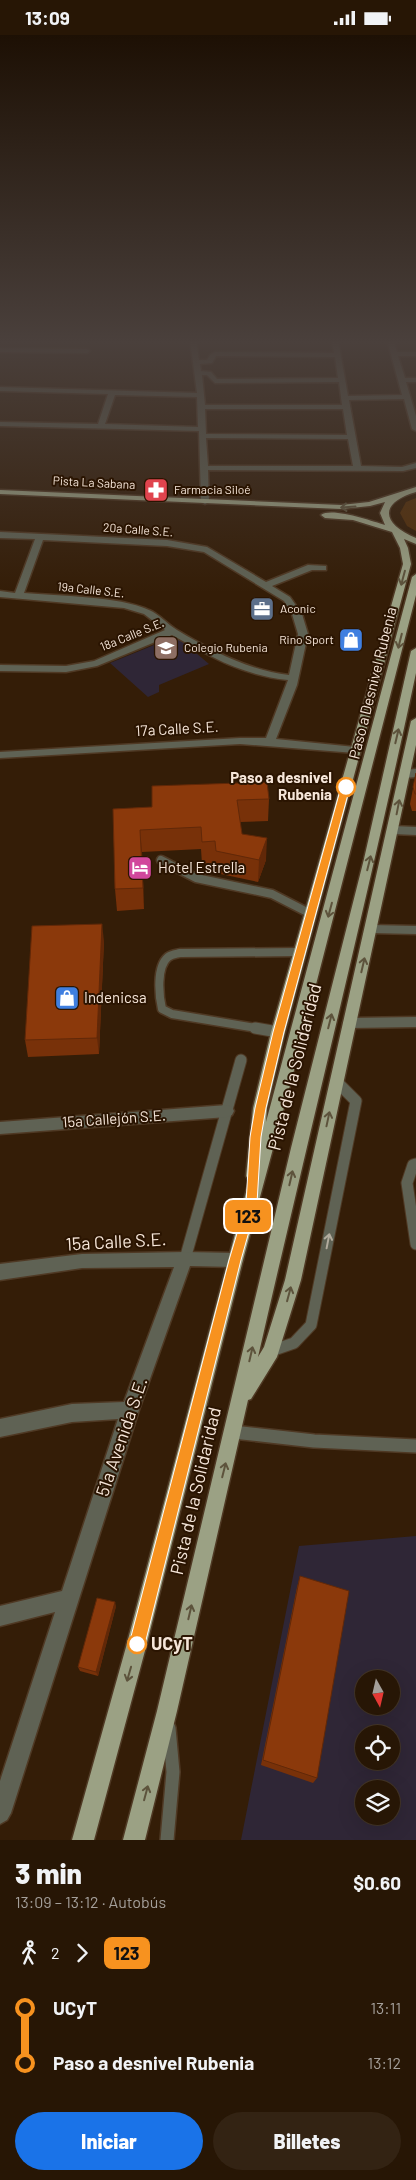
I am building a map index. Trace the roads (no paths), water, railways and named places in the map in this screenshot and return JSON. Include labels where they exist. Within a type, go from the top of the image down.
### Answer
[{"type":"main road","points":[[396,495],[416,483]]},
{"type":"main road","points":[[396,495],[416,489]]},
{"type":"main road","name":"Pista La Sabana","points":[[0,493],[341,507],[370,504],[396,495]]},
{"type":"main road","name":"Pista de la Solidaridad","points":[[252,1203],[256,1137],[260,1108],[278,1032],[407,564],[404,547],[395,531],[384,520],[382,513],[385,504],[396,495]]},
{"type":"main road","name":"Pista La Sabana","points":[[0,498],[340,516],[370,522],[416,541]]},
{"type":"main road","name":"Paso a Desnivel Rubenia","points":[[360,796],[416,577]]},
{"type":"main road","name":"Pista de la Solidaridad","points":[[134,1840],[167,1711],[233,1433],[298,1148],[370,859],[416,651]]},
{"type":"main road","points":[[240,1401],[271,1351],[293,1280],[393,830],[410,773],[416,721]]},
{"type":"main road","name":"Pista de la Solidaridad","points":[[83,1840],[141,1628],[235,1260],[252,1203],[360,796]]},
{"type":"street","points":[[12,424],[101,426],[203,433],[351,437]]},
{"type":"street","points":[[202,424],[205,468],[204,502]]},
{"type":"street","points":[[349,424],[357,468]]},
{"type":"street","points":[[205,468],[403,469],[415,465]]},
{"type":"street","name":"20a Calle S.E.","points":[[0,535],[167,543],[207,550],[264,585]]},
{"type":"street","points":[[19,595],[40,537]]},
{"type":"street","points":[[264,585],[311,567],[323,568]]},
{"type":"street","points":[[264,585],[287,599],[297,614],[303,635],[294,678],[270,742]]},
{"type":"street","name":"19a Calle S.E.","points":[[0,594],[125,605],[147,612],[172,631]]},
{"type":"street","name":"18a Calle S.E.","points":[[0,668],[66,669],[96,663],[172,631],[229,663],[276,676],[294,678]]},
{"type":"street","name":"17a Calle S.E.","points":[[0,755],[139,746],[270,742],[355,750]]},
{"type":"street","points":[[350,1023],[416,1022]]},
{"type":"street","name":"15a Callejón S.E.","points":[[0,1128],[227,1111]]},
{"type":"street","name":"51a Avenida S.E.","points":[[0,1813],[130,1410],[185,1259]]},
{"type":"street","name":"15a Calle S.E.","points":[[0,1272],[82,1261],[235,1260]]},
{"type":"street","points":[[0,1428],[72,1413],[130,1410]]},
{"type":"street","points":[[0,1616],[68,1599]]},
{"type":"lane","points":[[393,830],[416,831]]},
{"type":"lane","points":[[161,860],[196,878],[272,894],[311,914]]},
{"type":"lane","points":[[372,929],[416,930]]},
{"type":"lane","points":[[278,1032],[172,1014],[162,1009],[159,1001],[164,962],[169,956],[180,953],[300,952]]},
{"type":"lane","name":"51a Avenida S.E.","points":[[185,1259],[241,1059]]},
{"type":"lane","points":[[271,1351],[294,1344],[302,1338],[311,1325],[356,1101],[336,1081]]},
{"type":"lane","points":[[416,1164],[413,1165],[407,1183],[416,1244]]},
{"type":"lane","points":[[233,1433],[314,1441],[416,1446]]},
{"type":"lane","points":[[167,1711],[173,1772],[167,1840]]},
{"type":"place","name":"Farmacia Siloé","points":[[156,490]]},
{"type":"place","name":"Aconic","points":[[262,609]]},
{"type":"place","name":"Rino Sport","points":[[351,640]]},
{"type":"place","name":"Colegio Rubenia","points":[[166,648]]},
{"type":"place","name":"Paso a desnivel Rubenia","points":[[346,787]]},
{"type":"place","name":"Hotel Estrella","points":[[140,868]]},
{"type":"place","name":"Indenicsa","points":[[67,998]]},
{"type":"place","name":"UCyT","points":[[137,1644]]}]
